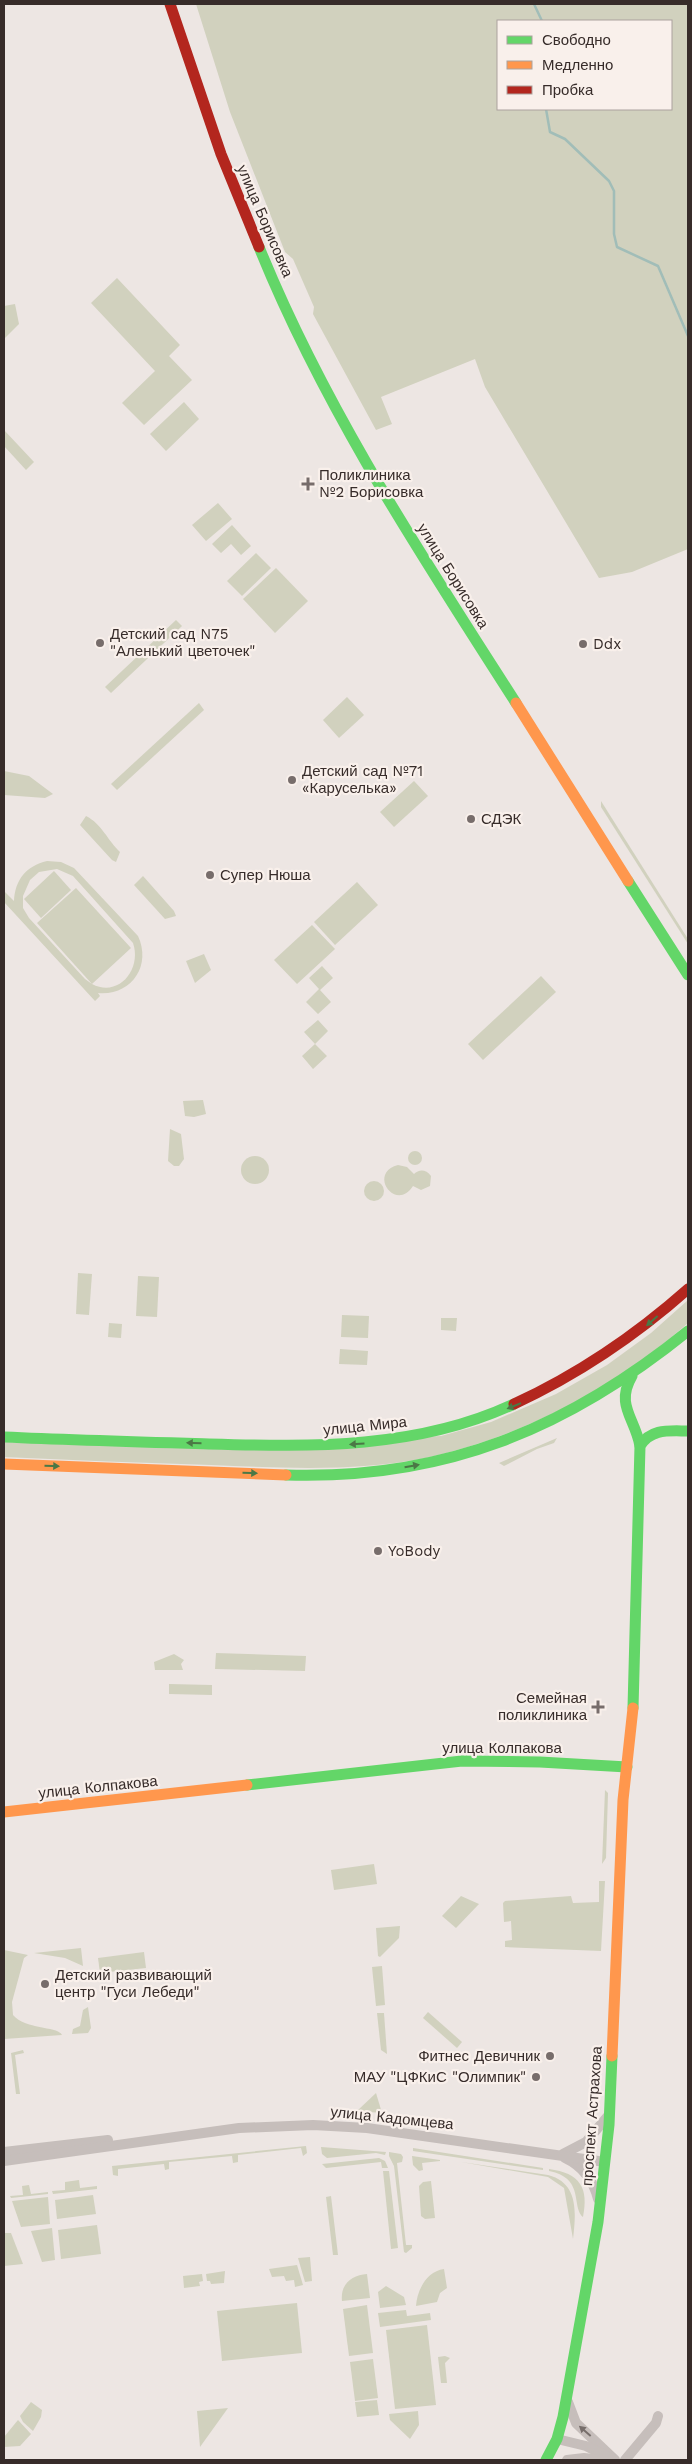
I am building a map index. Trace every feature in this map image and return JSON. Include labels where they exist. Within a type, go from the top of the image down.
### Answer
[{"type":"street","name":"улица Борисовка","points":[[170,4],[210,127],[255,241],[334,407],[416,546],[688,975]]},
{"type":"street","name":"улица Мира","points":[[4,1437],[293,1446],[362,1444],[416,1435],[462,1424],[497,1412],[550,1389],[623,1344],[648,1326],[688,1289]]},
{"type":"street","points":[[4,1464],[321,1476],[352,1474],[428,1463],[479,1450],[541,1426],[591,1401],[633,1375],[688,1331]]},
{"type":"street","points":[[628,1767],[632,1729],[636,1630],[640,1446],[634,1423],[626,1409],[623,1392],[633,1375]]},
{"type":"street","points":[[591,1401],[612,1401],[626,1409]]},
{"type":"street","points":[[634,1423],[644,1429],[656,1432],[688,1431]]},
{"type":"street","points":[[640,1446],[646,1437],[656,1432]]},
{"type":"street","name":"улица Колпакова","points":[[4,1812],[462,1761],[542,1762],[628,1767]]},
{"type":"street","name":"проспект Астрахова","points":[[546,2460],[557,2439],[568,2394],[600,2206],[610,2111],[620,1853],[628,1767]]},
{"type":"street","points":[[557,2155],[571,2152],[586,2142],[603,2124],[610,2111]]},
{"type":"street","name":"улица Кадомцева","points":[[4,2161],[135,2144],[144,2140],[240,2128],[291,2125],[347,2126],[605,2162]]},
{"type":"street","name":"улица Кадомцева","points":[[4,2152],[134,2137],[144,2140]]},
{"type":"street","points":[[557,2155],[570,2160],[587,2176],[596,2190],[600,2206]]},
{"type":"street","points":[[568,2394],[569,2408],[574,2420],[614,2460]]},
{"type":"street","points":[[625,2460],[656,2423],[658,2416]]},
{"type":"street","points":[[557,2439],[593,2449],[614,2460]]},
{"type":"street","points":[[567,2460],[584,2458],[604,2460]]},
{"type":"green space","points":[[196,4],[688,4],[688,549],[632,572],[599,578],[485,387],[475,359],[381,397],[392,424],[376,430],[313,314],[314,307],[293,259],[285,252],[230,112]]},
{"type":"green space","points":[[117,278],[180,345],[169,356],[192,380],[144,425],[122,403],[155,371],[91,303]]},
{"type":"green space","points":[[15,304],[19,324],[4,339],[4,306]]},
{"type":"green space","points":[[184,402],[199,419],[166,451],[150,434]]},
{"type":"green space","points":[[4,430],[34,462],[26,470],[4,446]]},
{"type":"green space","points":[[218,503],[232,519],[206,541],[192,525]]},
{"type":"green space","points":[[232,525],[251,546],[241,555],[231,544],[221,553],[212,544]]},
{"type":"green space","points":[[256,553],[271,568],[242,596],[227,581]]},
{"type":"green space","points":[[276,568],[308,601],[275,633],[243,599]]},
{"type":"green space","points":[[176,620],[182,626],[111,693],[105,687]]},
{"type":"green space","points":[[347,697],[364,715],[339,738],[323,720]]},
{"type":"green space","points":[[199,703],[204,710],[117,790],[111,784]]},
{"type":"green space","points":[[4,771],[29,776],[53,794],[45,798],[4,795]]},
{"type":"green space","points":[[414,781],[428,796],[394,827],[380,812]]},
{"type":"green space","points":[[601,801],[688,939],[688,944],[601,807]]},
{"type":"green space","points":[[86,816],[101,828],[120,852],[116,862],[80,825]]},
{"type":"green space","points":[[47,861],[61,862],[74,868],[138,936],[142,947],[142,958],[136,977],[129,984],[120,990],[110,993],[98,993],[100,996],[95,1001],[4,902],[4,891],[14,901],[19,880],[28,870]],"holes":[[[57,869],[73,876],[133,943],[134,962],[126,979],[111,987],[92,984],[85,979],[29,918],[23,908],[23,896],[30,880],[39,872]]]},
{"type":"green space","points":[[54,871],[71,890],[41,918],[24,899]]},
{"type":"green space","points":[[143,876],[174,911],[176,916],[165,919],[134,885]]},
{"type":"green space","points":[[357,882],[378,905],[335,945],[314,922]]},
{"type":"green space","points":[[76,888],[131,948],[92,984],[37,923]]},
{"type":"green space","points":[[312,925],[335,949],[297,984],[274,960]]},
{"type":"green space","points":[[204,954],[211,970],[195,983],[186,961]]},
{"type":"green space","points":[[322,966],[333,978],[320,990],[331,1002],[318,1014],[306,1002],[319,989],[309,978]]},
{"type":"green space","points":[[541,976],[556,992],[483,1060],[468,1044]]},
{"type":"green space","points":[[318,1020],[328,1031],[315,1044],[304,1032]]},
{"type":"green space","points":[[315,1044],[327,1056],[313,1069],[302,1056]]},
{"type":"green space","points":[[203,1100],[206,1114],[194,1117],[185,1116],[183,1101]]},
{"type":"green space","points":[[170,1129],[181,1134],[184,1159],[179,1166],[174,1166],[168,1161]]},
{"type":"green space","points":[[412,1151],[418,1151],[422,1158],[418,1165],[412,1165],[408,1161],[408,1155]]},
{"type":"green space","points":[[255,1156],[265,1160],[269,1170],[265,1180],[255,1184],[245,1180],[241,1170],[245,1160]]},
{"type":"green space","points":[[398,1165],[407,1167],[414,1174],[420,1171],[427,1172],[431,1176],[430,1186],[421,1190],[413,1186],[406,1193],[399,1195],[393,1193],[388,1189],[385,1175],[389,1169]]},
{"type":"green space","points":[[374,1181],[381,1184],[384,1191],[381,1198],[374,1201],[367,1198],[364,1191],[367,1184]]},
{"type":"green space","points":[[78,1273],[92,1274],[89,1315],[76,1314]]},
{"type":"green space","points":[[138,1276],[159,1277],[157,1317],[136,1316]]},
{"type":"green space","points":[[688,1300],[688,1323],[630,1369],[598,1389],[532,1423],[462,1449],[426,1458],[373,1465],[319,1468],[4,1457],[4,1442],[183,1448],[441,1436],[491,1422],[556,1394],[607,1365],[651,1333]]},
{"type":"green space","points":[[342,1315],[369,1316],[368,1338],[341,1337]]},
{"type":"green space","points":[[441,1318],[457,1318],[456,1331],[441,1330]]},
{"type":"green space","points":[[109,1323],[122,1324],[121,1338],[108,1337]]},
{"type":"green space","points":[[340,1349],[368,1351],[367,1365],[339,1364]]},
{"type":"green space","points":[[557,1438],[554,1443],[537,1449],[504,1466],[499,1463]]},
{"type":"green space","points":[[216,1653],[306,1656],[305,1671],[215,1669]]},
{"type":"green space","points":[[174,1654],[184,1660],[181,1664],[183,1670],[155,1670],[154,1662]]},
{"type":"green space","points":[[169,1684],[212,1685],[212,1695],[169,1694]]},
{"type":"green space","points":[[605,1790],[608,1793],[606,1858],[602,1864]]},
{"type":"green space","points":[[374,1864],[377,1884],[334,1890],[331,1870]]},
{"type":"green space","points":[[599,1881],[605,1881],[601,1951],[505,1947],[505,1941],[512,1940],[511,1921],[504,1922],[503,1903],[505,1901],[571,1896],[573,1903],[599,1902]]},
{"type":"green space","points":[[461,1896],[479,1904],[456,1928],[442,1916]]},
{"type":"green space","points":[[400,1926],[399,1938],[380,1957],[378,1956],[376,1928]]},
{"type":"green space","points":[[81,1948],[83,1966],[65,1958],[34,1953]]},
{"type":"green space","points":[[4,1950],[28,1955],[24,1958],[12,2002],[13,2015],[33,2026],[54,2030],[62,2035],[4,2039]]},
{"type":"green space","points":[[144,1952],[146,1968],[100,1973],[98,1958]]},
{"type":"green space","points":[[382,1966],[385,2005],[376,2006],[372,1967]]},
{"type":"green space","points":[[88,2007],[91,2028],[88,2033],[72,2034],[73,2029],[80,2026],[83,2010]]},
{"type":"green space","points":[[428,2012],[462,2042],[457,2048],[423,2018]]},
{"type":"green space","points":[[377,2013],[384,2013],[387,2054],[381,2050]]},
{"type":"green space","points":[[23,2050],[24,2053],[15,2055],[20,2094],[16,2094],[11,2053]]},
{"type":"green space","points":[[376,2093],[382,2113],[357,2111]]},
{"type":"green space","points":[[306,2146],[307,2153],[303,2156],[301,2148],[238,2155],[238,2162],[233,2163],[232,2156],[169,2162],[169,2169],[165,2170],[164,2164],[118,2169],[118,2176],[113,2175],[112,2166]]},
{"type":"green space","points":[[321,2147],[386,2152],[385,2155],[376,2153],[327,2158],[322,2154]]},
{"type":"green space","points":[[413,2148],[543,2168],[543,2170],[413,2151]]},
{"type":"green space","points":[[389,2152],[401,2154],[403,2157],[402,2162],[397,2163],[406,2245],[412,2245],[412,2248],[406,2253],[404,2252],[394,2166]]},
{"type":"green space","points":[[412,2156],[440,2161],[422,2163],[423,2170],[419,2171],[413,2165]]},
{"type":"green space","points":[[379,2158],[385,2161],[388,2168],[382,2168],[381,2162],[326,2168],[322,2164]]},
{"type":"green space","points":[[461,2162],[548,2175],[558,2179],[570,2192],[573,2200],[575,2219],[573,2239],[564,2188],[548,2177]]},
{"type":"green space","points":[[549,2169],[568,2174],[580,2184],[585,2198],[583,2217],[575,2192],[568,2180],[549,2171]]},
{"type":"green space","points":[[383,2171],[389,2171],[398,2248],[391,2249]]},
{"type":"green space","points":[[79,2180],[80,2188],[97,2186],[97,2189],[53,2194],[52,2191],[65,2190],[65,2182]]},
{"type":"green space","points":[[431,2181],[435,2218],[425,2219],[421,2216],[419,2186],[423,2182]]},
{"type":"green space","points":[[29,2185],[31,2194],[48,2192],[48,2194],[11,2198],[10,2196],[23,2195],[22,2186]]},
{"type":"green space","points":[[93,2195],[96,2214],[57,2219],[55,2200]]},
{"type":"green space","points":[[331,2196],[338,2255],[333,2255],[326,2197]]},
{"type":"green space","points":[[48,2197],[50,2224],[21,2227],[12,2201]]},
{"type":"green space","points":[[97,2225],[101,2254],[61,2259],[58,2230]]},
{"type":"green space","points":[[52,2228],[55,2260],[42,2262],[31,2231]]},
{"type":"green space","points":[[4,2233],[11,2233],[23,2264],[4,2266]]},
{"type":"green space","points":[[310,2257],[312,2281],[305,2282],[298,2258]]},
{"type":"green space","points":[[297,2265],[303,2285],[295,2287],[294,2280],[286,2281],[284,2276],[272,2277],[269,2269]]},
{"type":"green space","points":[[444,2269],[447,2288],[440,2293],[437,2302],[416,2306],[418,2294],[424,2282],[433,2273]]},
{"type":"green space","points":[[225,2271],[224,2283],[211,2284],[210,2281],[207,2281],[206,2274]]},
{"type":"green space","points":[[202,2274],[203,2281],[199,2282],[200,2286],[184,2288],[183,2276]]},
{"type":"green space","points":[[367,2274],[370,2298],[342,2301],[345,2285],[356,2276]]},
{"type":"green space","points":[[386,2286],[404,2297],[406,2305],[380,2308],[378,2292]]},
{"type":"green space","points":[[297,2303],[302,2353],[222,2361],[217,2311]]},
{"type":"green space","points":[[367,2305],[373,2353],[349,2356],[343,2309]]},
{"type":"green space","points":[[406,2310],[407,2316],[430,2313],[431,2320],[380,2327],[378,2313]]},
{"type":"green space","points":[[427,2325],[436,2405],[395,2409],[386,2330]]},
{"type":"green space","points":[[445,2356],[450,2358],[445,2363],[447,2383],[441,2383],[438,2357]]},
{"type":"green space","points":[[373,2359],[378,2398],[355,2401],[350,2362]]},
{"type":"green space","points":[[377,2400],[379,2415],[357,2417],[355,2402]]},
{"type":"green space","points":[[31,2402],[42,2410],[41,2417],[33,2431],[23,2422],[20,2416]]},
{"type":"green space","points":[[228,2408],[200,2447],[197,2411]]},
{"type":"green space","points":[[418,2411],[419,2425],[410,2439],[390,2420],[389,2414]]},
{"type":"green space","points":[[18,2420],[31,2434],[20,2446],[4,2447],[4,2437]]},
{"type":"waterway","points":[[534,4],[542,20]]},
{"type":"waterway","points":[[546,110],[550,132],[565,139],[609,181],[614,191],[614,234],[617,247],[658,266],[688,336]]},
{"type":"traffic: fast","points":[[259,247],[285,307],[314,366],[377,481],[445,593],[516,703]]},
{"type":"traffic: fast","points":[[628,881],[688,975]]},
{"type":"traffic: fast","points":[[286,1475],[344,1474],[398,1468],[451,1457],[501,1442],[549,1421],[596,1396],[642,1366],[688,1331]]},
{"type":"traffic: fast","points":[[632,1376],[625,1395],[626,1404],[640,1446]]},
{"type":"traffic: fast","points":[[4,1437],[248,1445],[326,1445],[403,1437],[440,1430],[478,1419],[514,1404]]},
{"type":"traffic: fast","points":[[633,1708],[640,1446],[644,1440],[655,1433],[688,1431]]},
{"type":"traffic: fast","points":[[247,1785],[462,1761],[540,1762],[627,1767]]},
{"type":"traffic: fast","points":[[546,2460],[557,2439],[563,2417],[598,2222],[609,2125],[612,2056]]},
{"type":"traffic: slow","points":[[516,703],[628,881]]},
{"type":"traffic: slow","points":[[4,1464],[286,1475]]},
{"type":"traffic: slow","points":[[612,2056],[623,1800],[633,1708]]},
{"type":"traffic: slow","points":[[4,1812],[247,1785]]},
{"type":"traffic: jam","points":[[170,4],[221,154],[259,247]]},
{"type":"traffic: jam","points":[[514,1404],[561,1380],[606,1353],[648,1323],[688,1289]]},
{"type":"place","name":"Поликлиника №2 Борисовка","points":[[308,484]]},
{"type":"place","name":"Детский сад N75 \"Аленький цветочек\"","points":[[100,643]]},
{"type":"place","name":"Ddx","points":[[583,644]]},
{"type":"place","name":"Детский сад №71 «Каруселька»","points":[[292,780]]},
{"type":"place","name":"СДЭК","points":[[471,819]]},
{"type":"place","name":"Супер Нюша","points":[[210,875]]},
{"type":"place","name":"YoBody","points":[[378,1551]]},
{"type":"place","name":"Семейная поликлиника","points":[[598,1707]]},
{"type":"place","name":"Детский развивающий центр \"Гуси Лебеди\"","points":[[45,1984]]},
{"type":"place","name":"Фитнес Девичник","points":[[550,2056]]},
{"type":"place","name":"МАУ \"ЦФКиС \"Олимпик\"","points":[[536,2077]]}]
